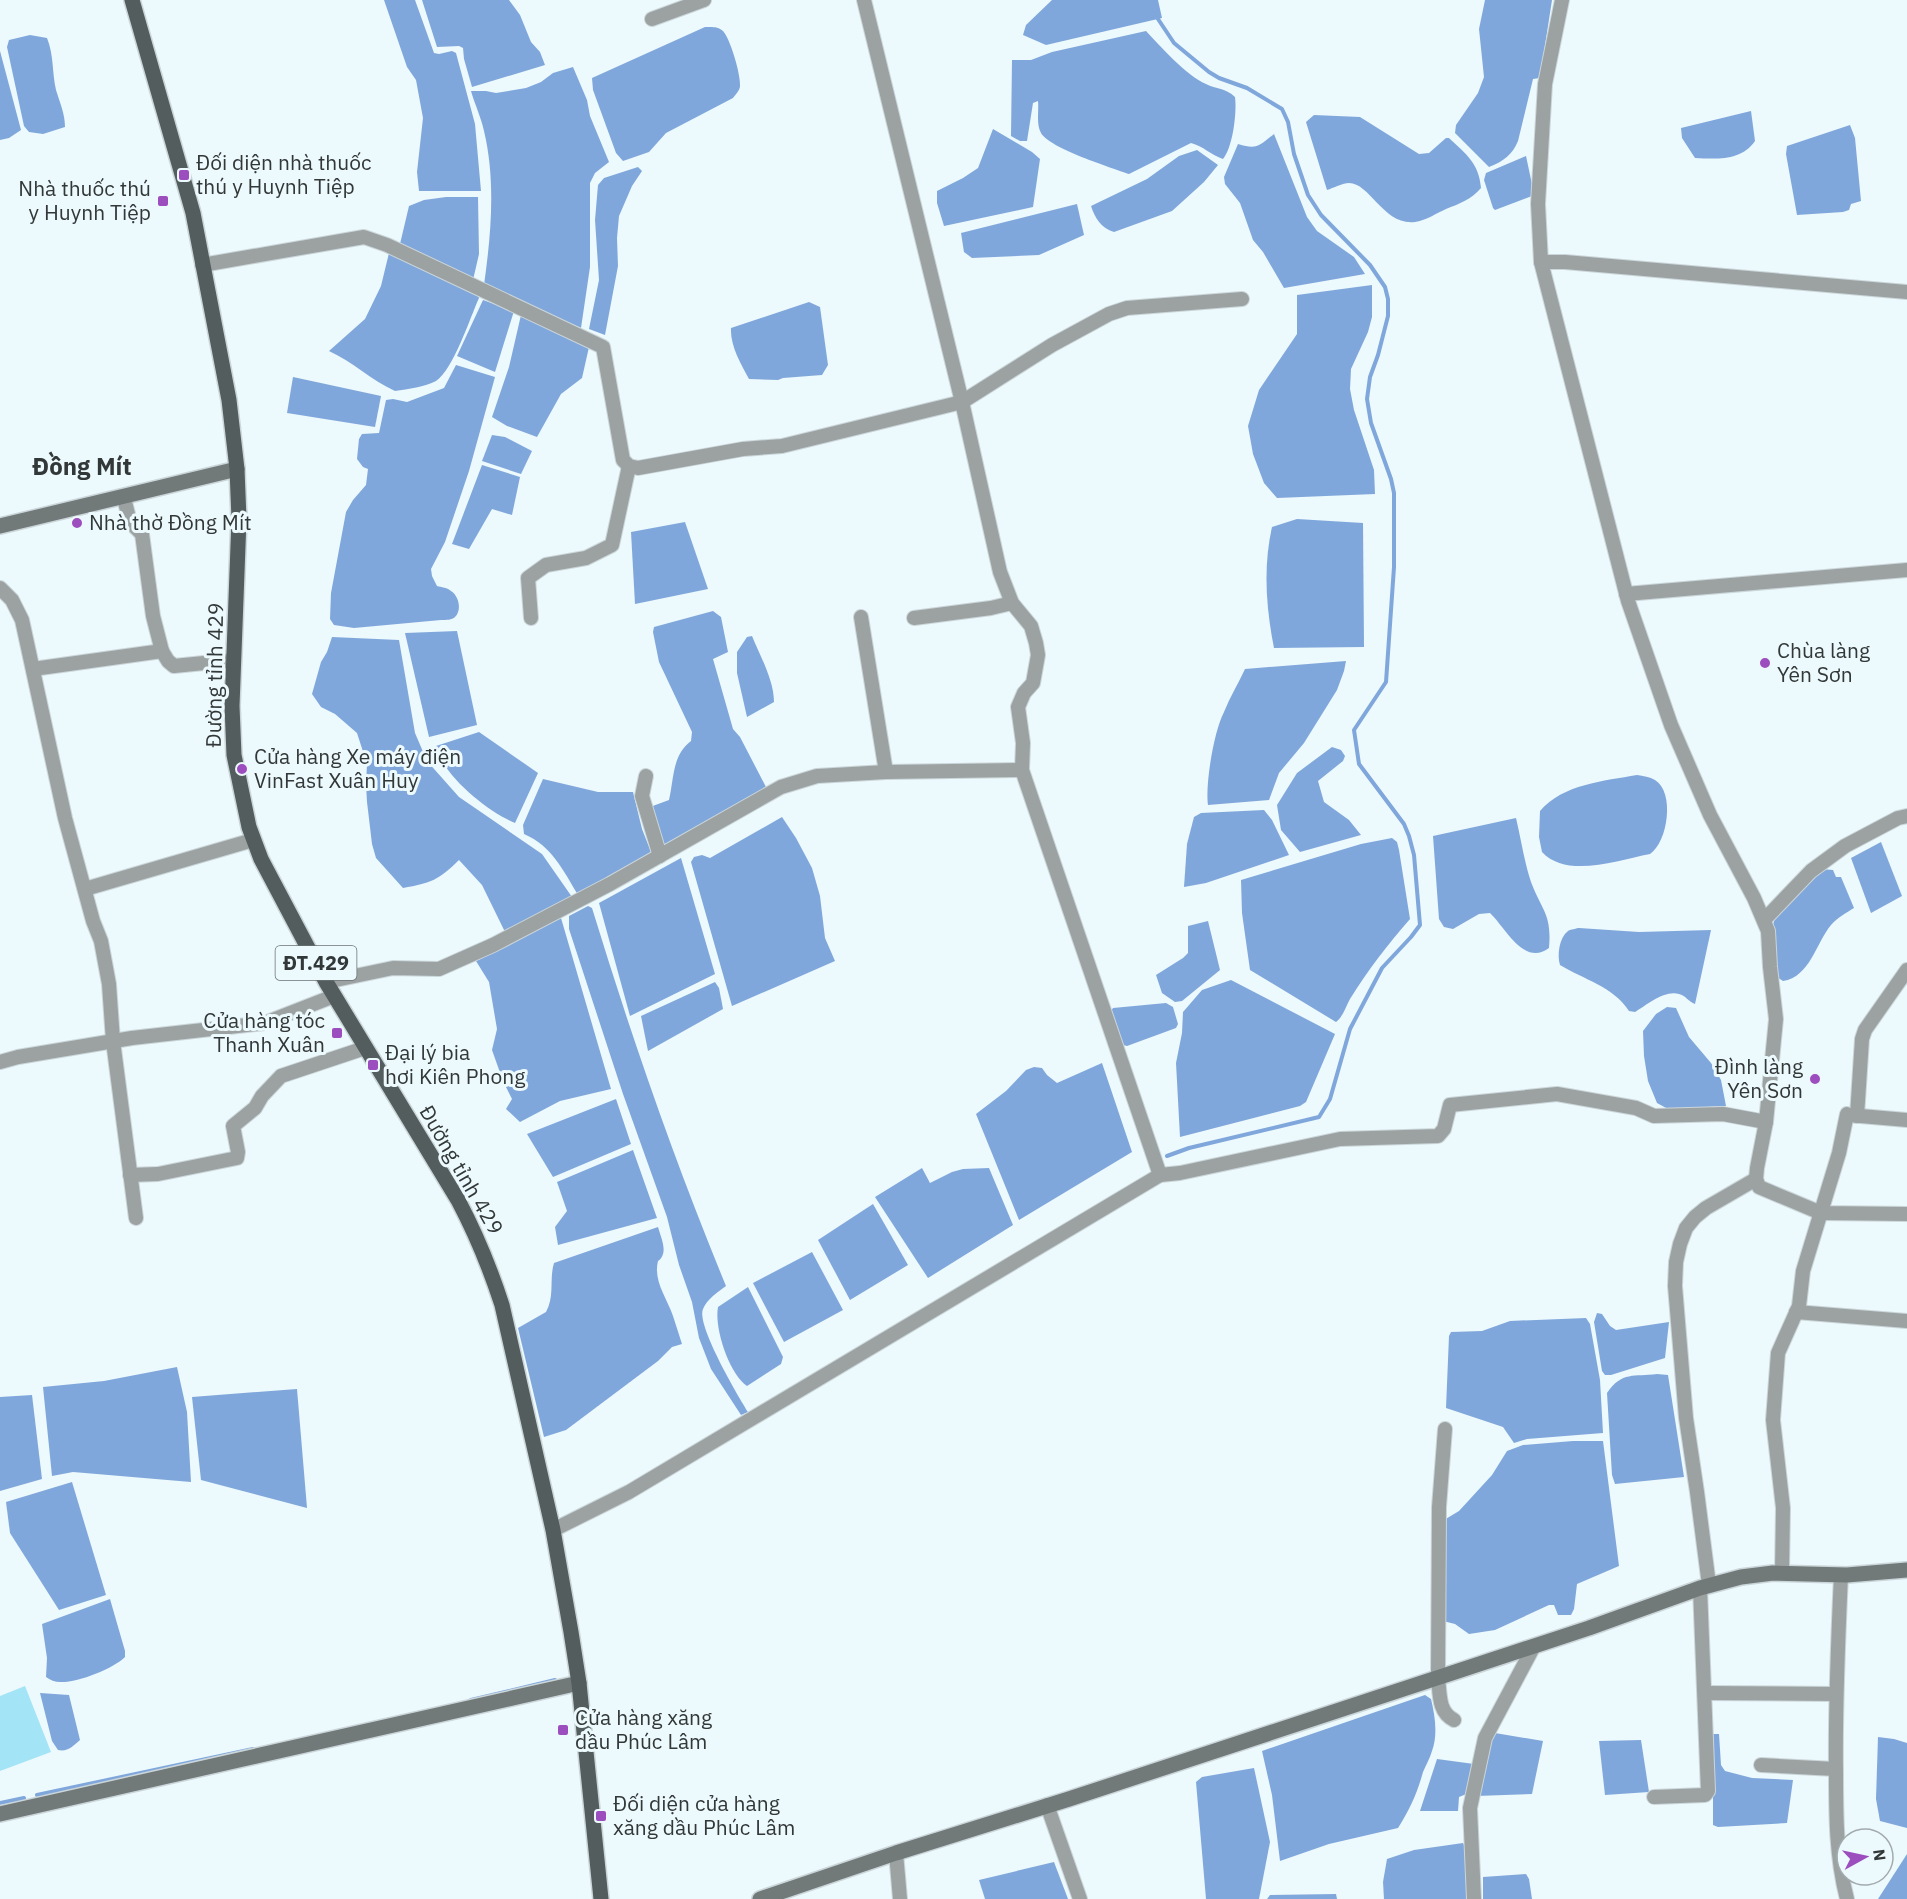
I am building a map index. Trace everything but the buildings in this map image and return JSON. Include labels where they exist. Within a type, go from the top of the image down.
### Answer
[{"type":"main road","name":"Đường tỉnh 429","points":[[132,0],[193,213],[201,265],[229,400],[237,469],[239,519],[232,706],[234,755],[244,806],[253,840],[261,859],[326,982],[458,1200],[491,1270],[502,1305],[553,1530],[579,1683],[601,1899]]},
{"type":"street","points":[[652,19],[704,0]]},
{"type":"street","points":[[864,0],[962,402],[1000,572],[1012,603],[1031,626],[1038,655],[1033,683],[1024,693],[1018,707],[1023,743],[1022,770],[1160,1175]]},
{"type":"street","points":[[1562,0],[1545,84],[1538,204],[1541,262],[1626,594],[1671,725],[1710,815],[1755,898],[1768,931],[1776,1018],[1766,1122],[1756,1179],[1758,1187],[1821,1213],[1907,1214]]},
{"type":"street","points":[[201,265],[364,237],[387,245],[603,347],[623,460],[628,466],[638,468],[744,449],[782,446],[962,402],[1052,345],[1108,314],[1127,308],[1242,299]]},
{"type":"street","points":[[1541,262],[1565,262],[1907,292]]},
{"type":"street","points":[[531,618],[528,579],[546,566],[586,558],[612,545],[628,466]]},
{"type":"street","points":[[0,526],[237,469]]},
{"type":"street","points":[[124,498],[130,522],[142,534],[153,616],[162,651],[168,661],[174,666],[234,660]]},
{"type":"street","points":[[1626,594],[1907,570]]},
{"type":"street","points":[[0,588],[12,600],[22,620],[65,818],[103,952],[109,984],[113,1041],[136,1218]]},
{"type":"street","points":[[914,618],[1012,603]]},
{"type":"street","points":[[861,617],[886,772]]},
{"type":"street","points":[[33,669],[162,651]]},
{"type":"street","points":[[326,982],[393,968],[439,969],[493,945],[610,884],[781,787],[817,776],[886,772],[1022,770]]},
{"type":"street","points":[[646,776],[642,796],[660,856]]},
{"type":"street","points":[[1764,920],[1811,871],[1845,846],[1898,818],[1907,816]]},
{"type":"street","points":[[85,889],[253,840]]},
{"type":"street","points":[[1782,1573],[1783,1508],[1773,1420],[1779,1353],[1799,1306],[1803,1271],[1850,1115],[1865,1030],[1907,970]]},
{"type":"street","points":[[0,1062],[113,1041],[265,1023],[334,996]]},
{"type":"street","points":[[130,1175],[158,1174],[237,1158],[233,1126],[255,1108],[262,1096],[281,1076],[365,1048]]},
{"type":"street","points":[[553,1530],[629,1492],[1160,1175],[1180,1173],[1340,1139],[1438,1136],[1444,1129],[1450,1105],[1557,1094],[1636,1108],[1654,1116],[1723,1114],[1766,1122]]},
{"type":"street","points":[[1850,1115],[1907,1120]]},
{"type":"street","points":[[1654,1797],[1707,1793],[1705,1587],[1674,1286],[1676,1262],[1686,1228],[1695,1217],[1706,1208],[1756,1179]]},
{"type":"street","points":[[1796,1312],[1907,1321]]},
{"type":"street","points":[[1445,1429],[1439,1507],[1438,1677],[1441,1705],[1447,1716],[1454,1720]]},
{"type":"street","points":[[760,1899],[1534,1646],[1705,1587],[1741,1577],[1782,1573],[1841,1575],[1907,1570]]},
{"type":"street","points":[[1841,1575],[1836,1694],[1836,1838],[1841,1877],[1847,1899]]},
{"type":"street","points":[[1474,1899],[1470,1808],[1485,1738],[1534,1646]]},
{"type":"street","points":[[0,1814],[579,1683]]},
{"type":"street","points":[[1705,1693],[1836,1694]]},
{"type":"street","points":[[1761,1765],[1836,1769]]},
{"type":"street","points":[[1047,1805],[1080,1899]]},
{"type":"street","points":[[897,1853],[900,1899]]},
{"type":"shaded area","points":[[384,0],[415,0],[434,53],[452,51],[456,53],[475,124],[481,191],[419,191],[417,172],[423,118],[416,80],[407,67]]},
{"type":"shaded area","points":[[422,0],[509,0],[520,15],[531,42],[540,52],[545,65],[472,87],[463,48],[459,46],[437,47]]},
{"type":"shaded area","points":[[1052,0],[1158,0],[1162,18],[1046,45],[1023,35],[1026,25]]},
{"type":"shaded area","points":[[1485,0],[1552,0],[1540,78],[1533,79],[1518,141],[1507,157],[1489,167],[1455,133],[1456,125],[1478,93],[1484,77],[1479,29]]},
{"type":"shaded area","points":[[705,27],[719,28],[726,35],[737,66],[739,90],[733,98],[666,133],[649,152],[623,161],[616,153],[593,90],[592,78]]},
{"type":"shaded area","points":[[1146,31],[1174,60],[1199,80],[1225,90],[1235,97],[1234,129],[1223,159],[1191,143],[1129,174],[1082,157],[1046,139],[1039,126],[1038,101],[1033,103],[1027,141],[1020,141],[1011,136],[1012,60],[1031,60],[1052,52]]},
{"type":"shaded area","points":[[30,35],[47,38],[56,90],[65,122],[65,127],[43,134],[29,132],[24,126],[7,47],[9,40]]},
{"type":"shaded area","points":[[0,51],[21,130],[9,138],[0,140]]},
{"type":"shaded area","points":[[573,67],[609,162],[595,173],[590,183],[590,267],[581,328],[484,285],[489,247],[490,169],[483,126],[471,91],[496,93],[526,88],[541,82],[553,73]]},
{"type":"shaded area","points":[[1751,111],[1755,141],[1749,148],[1736,155],[1720,158],[1695,158],[1682,138],[1681,128]]},
{"type":"shaded area","points":[[1314,115],[1360,117],[1419,154],[1429,153],[1449,138],[1474,165],[1481,188],[1465,201],[1427,219],[1415,222],[1395,218],[1357,185],[1347,183],[1327,190],[1306,122]]},
{"type":"shaded area","points":[[1850,125],[1855,138],[1861,201],[1851,204],[1849,210],[1843,212],[1797,215],[1786,154],[1787,146]]},
{"type":"shaded area","points":[[993,129],[1040,159],[1033,207],[944,226],[937,203],[937,191],[978,168]]},
{"type":"shaded area","points":[[1274,134],[1307,217],[1317,231],[1354,257],[1365,274],[1284,288],[1263,252],[1253,240],[1240,203],[1225,184],[1224,177],[1238,144],[1258,146]]},
{"type":"shaded area","points":[[1197,150],[1218,165],[1204,182],[1172,211],[1114,232],[1105,228],[1094,215],[1091,206],[1147,179],[1179,156]]},
{"type":"shaded area","points":[[1526,156],[1533,189],[1532,196],[1495,210],[1484,180],[1486,173]]},
{"type":"shaded area","points":[[638,167],[642,171],[632,186],[619,216],[618,266],[605,335],[589,329],[599,280],[595,220],[598,185],[604,178]]},
{"type":"shaded area","points":[[478,197],[479,254],[473,280],[400,244],[409,206],[424,200]]},
{"type":"shaded area","points":[[1077,204],[1084,235],[1039,255],[972,258],[964,252],[961,233]]},
{"type":"shaded area","points":[[389,253],[478,295],[479,298],[455,355],[442,375],[427,385],[395,391],[329,351],[365,319],[381,286]]},
{"type":"shaded area","points":[[1372,285],[1372,317],[1368,332],[1351,369],[1350,389],[1354,410],[1374,470],[1375,494],[1277,498],[1264,483],[1253,454],[1248,426],[1259,390],[1297,334],[1297,295]]},
{"type":"shaded area","points":[[483,300],[514,311],[495,372],[457,356]]},
{"type":"shaded area","points":[[809,302],[820,307],[828,365],[822,375],[778,380],[749,379],[734,348],[731,328]]},
{"type":"shaded area","points":[[521,315],[589,347],[582,378],[561,394],[537,437],[507,426],[492,417],[509,367]]},
{"type":"shaded area","points":[[456,365],[495,377],[469,471],[445,542],[431,569],[437,586],[448,589],[456,596],[459,603],[457,614],[454,618],[447,620],[354,628],[334,625],[330,619],[331,593],[346,512],[366,485],[368,469],[363,467],[357,459],[359,439],[362,434],[379,433],[386,400],[407,402],[444,388]]},
{"type":"shaded area","points":[[293,377],[381,396],[375,427],[287,413]]},
{"type":"shaded area","points":[[492,435],[505,437],[532,451],[521,474],[482,461]]},
{"type":"shaded area","points":[[482,465],[520,477],[512,515],[492,509],[469,549],[452,544]]},
{"type":"shaded area","points":[[1297,519],[1363,523],[1364,647],[1274,648],[1267,588],[1269,542],[1272,527]]},
{"type":"shaded area","points":[[685,522],[708,589],[635,604],[631,532]]},
{"type":"shaded area","points":[[713,611],[721,617],[728,652],[713,659],[733,729],[740,737],[766,787],[658,848],[650,807],[669,800],[677,760],[691,741],[692,732],[659,662],[654,627]]},
{"type":"shaded area","points":[[457,631],[477,725],[429,737],[405,633]]},
{"type":"shaded area","points":[[752,636],[769,677],[774,702],[747,717],[737,673],[737,652],[747,637]]},
{"type":"shaded area","points":[[332,637],[399,640],[415,733],[427,761],[459,797],[542,854],[572,897],[506,934],[482,885],[459,860],[434,880],[403,888],[376,858],[367,802],[367,764],[357,733],[335,714],[321,707],[312,694],[321,662]]},
{"type":"shaded area","points":[[1346,661],[1337,690],[1304,743],[1279,773],[1269,800],[1208,805],[1209,771],[1217,732],[1226,706],[1245,669]]},
{"type":"shaded area","points":[[479,732],[538,773],[515,823],[492,810],[468,791],[447,769],[440,757],[436,746]]},
{"type":"shaded area","points":[[1332,747],[1341,750],[1345,756],[1343,761],[1318,781],[1324,802],[1349,820],[1361,835],[1300,852],[1281,830],[1277,805],[1297,773]]},
{"type":"shaded area","points":[[1637,775],[1653,779],[1661,786],[1667,806],[1665,828],[1656,848],[1650,854],[1608,863],[1579,866],[1565,865],[1542,852],[1539,837],[1540,811],[1549,802],[1572,789],[1585,785]]},
{"type":"shaded area","points":[[543,779],[598,792],[633,792],[642,829],[651,852],[578,895],[562,868],[549,852],[524,834],[523,825]]},
{"type":"shaded area","points":[[1264,810],[1272,820],[1289,855],[1206,883],[1184,887],[1187,844],[1194,817],[1201,813]]},
{"type":"shaded area","points":[[782,817],[812,868],[820,896],[825,938],[835,961],[732,1006],[691,862],[694,857],[702,855],[710,858]]},
{"type":"shaded area","points":[[1516,818],[1529,874],[1548,920],[1549,948],[1540,953],[1531,953],[1523,949],[1490,913],[1479,914],[1453,929],[1444,927],[1439,919],[1433,836]]},
{"type":"shaded area","points":[[1392,838],[1397,842],[1399,850],[1410,919],[1371,968],[1336,1022],[1250,970],[1242,913],[1241,880],[1361,844]]},
{"type":"shaded area","points":[[1881,842],[1902,896],[1871,913],[1851,858]]},
{"type":"shaded area","points":[[681,858],[715,974],[630,1016],[599,903]]},
{"type":"shaded area","points":[[1822,869],[1833,870],[1836,877],[1841,877],[1854,908],[1831,925],[1812,958],[1800,973],[1783,981],[1777,977],[1776,971],[1774,921],[1789,901]]},
{"type":"shaded area","points":[[588,906],[592,908],[671,1146],[726,1286],[707,1302],[703,1309],[703,1317],[719,1360],[748,1412],[741,1415],[711,1369],[699,1338],[692,1302],[679,1265],[667,1217],[623,1094],[569,929],[569,916]]},
{"type":"shaded area","points":[[561,918],[611,1089],[560,1101],[520,1122],[506,1109],[512,1099],[492,1050],[497,1029],[489,982],[476,961]]},
{"type":"shaded area","points":[[1208,921],[1220,970],[1182,1001],[1175,1002],[1162,993],[1156,975],[1188,953],[1188,926]]},
{"type":"shaded area","points":[[1579,928],[1639,932],[1711,930],[1695,1004],[1673,993],[1656,999],[1635,1012],[1629,1011],[1615,996],[1598,984],[1560,965],[1559,952],[1565,934]]},
{"type":"shaded area","points":[[1231,980],[1335,1034],[1306,1102],[1300,1106],[1180,1137],[1176,1063],[1182,1033],[1183,1012],[1202,990]]},
{"type":"shaded area","points":[[715,982],[719,988],[723,1009],[648,1051],[641,1016]]},
{"type":"shaded area","points":[[1166,1003],[1173,1007],[1178,1024],[1176,1028],[1127,1046],[1123,1045],[1111,1011],[1113,1008]]},
{"type":"shaded area","points":[[1667,1007],[1676,1008],[1689,1037],[1711,1063],[1721,1080],[1726,1106],[1668,1109],[1657,1103],[1648,1081],[1643,1031],[1656,1014]]},
{"type":"shaded area","points":[[1102,1063],[1132,1152],[1019,1220],[976,1114],[1006,1091],[1026,1070],[1034,1067],[1042,1068],[1057,1083]]},
{"type":"shaded area","points":[[616,1099],[631,1144],[553,1177],[527,1134]]},
{"type":"shaded area","points":[[633,1150],[657,1218],[558,1245],[555,1227],[567,1211],[557,1182]]},
{"type":"shaded area","points":[[922,1168],[930,1183],[963,1169],[989,1168],[1013,1225],[928,1278],[875,1197]]},
{"type":"shaded area","points":[[873,1204],[908,1265],[850,1300],[818,1240]]},
{"type":"shaded area","points":[[658,1227],[664,1250],[658,1261],[657,1276],[682,1344],[672,1347],[658,1361],[566,1430],[544,1437],[518,1328],[546,1312],[550,1300],[554,1263]]},
{"type":"shaded area","points":[[812,1252],[843,1310],[784,1342],[753,1283]]},
{"type":"shaded area","points":[[748,1287],[783,1357],[781,1364],[747,1386],[734,1372],[724,1350],[717,1316],[718,1307]]},
{"type":"shaded area","points":[[1597,1313],[1602,1314],[1610,1326],[1616,1330],[1669,1322],[1665,1358],[1605,1375],[1602,1371],[1594,1322]]},
{"type":"shaded area","points":[[1586,1318],[1590,1324],[1600,1380],[1603,1433],[1527,1439],[1514,1443],[1503,1427],[1446,1408],[1451,1332],[1482,1331],[1510,1321]]},
{"type":"shaded area","points":[[177,1367],[187,1412],[191,1482],[73,1472],[52,1476],[43,1387],[104,1381]]},
{"type":"shaded area","points":[[1668,1375],[1684,1477],[1615,1484],[1612,1475],[1607,1393],[1623,1378]]},
{"type":"shaded area","points":[[297,1389],[307,1508],[201,1480],[192,1397]]},
{"type":"shaded area","points":[[32,1395],[42,1479],[0,1491],[0,1397]]},
{"type":"shaded area","points":[[1603,1441],[1619,1566],[1577,1584],[1574,1609],[1571,1615],[1558,1615],[1554,1605],[1549,1605],[1495,1630],[1469,1634],[1455,1624],[1443,1621],[1444,1520],[1459,1511],[1492,1475],[1507,1451],[1523,1445]]},
{"type":"shaded area","points":[[72,1482],[106,1595],[59,1610],[10,1533],[6,1502]]},
{"type":"shaded area","points":[[110,1599],[125,1657],[85,1678],[58,1682],[46,1677],[47,1658],[42,1624]]},
{"type":"shaded area","points":[[25,1686],[51,1752],[0,1771],[0,1696]]},
{"type":"shaded area","points":[[40,1693],[69,1695],[80,1740],[70,1748],[58,1750],[52,1741]]},
{"type":"shaded area","points":[[1425,1695],[1431,1699],[1434,1712],[1434,1745],[1413,1801],[1398,1828],[1329,1844],[1280,1861],[1272,1795],[1262,1751]]},
{"type":"shaded area","points":[[1495,1733],[1543,1741],[1532,1794],[1476,1796],[1488,1743]]},
{"type":"shaded area","points":[[1713,1734],[1719,1734],[1721,1765],[1725,1771],[1752,1778],[1793,1780],[1787,1823],[1718,1827],[1713,1825]]},
{"type":"shaded area","points":[[1878,1737],[1907,1743],[1907,1828],[1880,1821],[1876,1799]]},
{"type":"shaded area","points":[[1641,1740],[1649,1792],[1605,1795],[1599,1741]]},
{"type":"shaded area","points":[[1437,1759],[1474,1764],[1469,1793],[1459,1797],[1458,1811],[1420,1811]]},
{"type":"shaded area","points":[[1254,1768],[1270,1842],[1259,1899],[1206,1899],[1196,1782],[1202,1777]]},
{"type":"shaded area","points":[[1463,1843],[1468,1853],[1469,1899],[1384,1899],[1383,1882],[1387,1859],[1414,1850]]},
{"type":"shaded area","points":[[1907,1854],[1907,1899],[1878,1899],[1886,1887],[1895,1887],[1895,1873]]},
{"type":"shaded area","points":[[1054,1862],[1068,1899],[985,1899],[979,1880]]},
{"type":"shaded area","points":[[1526,1874],[1532,1899],[1483,1899],[1483,1877]]},
{"type":"shaded area","points":[[1336,1894],[1337,1899],[1267,1899],[1270,1895]]},
{"type":"waterway","points":[[1156,16],[1174,43],[1209,72],[1247,88],[1282,109],[1288,122],[1294,154],[1308,195],[1321,215],[1370,265],[1385,287],[1388,316],[1370,377],[1367,399],[1371,423],[1394,493],[1394,567],[1386,682],[1354,730],[1359,764],[1404,824],[1409,836],[1414,855],[1420,925],[1382,968],[1350,1029],[1330,1099],[1319,1117],[1189,1148],[1167,1156]]},
{"type":"waterway","points":[[471,1700],[555,1680]]},
{"type":"waterway","points":[[37,1795],[253,1749]]},
{"type":"waterway","points":[[0,1803],[24,1798]]},
{"type":"place","name":"Đối diện nhà thuốc thú y Huynh Tiệp","points":[[184,175]]},
{"type":"place","name":"Nhà thuốc thú y Huynh Tiệp","points":[[163,201]]},
{"type":"place","name":"Nhà thờ Đồng Mít","points":[[77,523]]},
{"type":"place","name":"Chùa làng Yên Sơn","points":[[1765,663]]},
{"type":"place","name":"Cửa hàng Xe máy điện VinFast Xuân Huy","points":[[242,769]]},
{"type":"place","name":"Cửa hàng tóc Thanh Xuân","points":[[337,1033]]},
{"type":"place","name":"Đại lý bia hơi Kiên Phong","points":[[373,1065]]},
{"type":"place","name":"Đình làng Yên Sơn","points":[[1815,1079]]},
{"type":"place","name":"Cửa hàng xăng dầu Phúc Lâm","points":[[563,1730]]},
{"type":"place","name":"Đối diện cửa hàng xăng dầu Phúc Lâm","points":[[601,1816]]},
{"type":"district","name":"Đồng Mít","points":[[82,467]]}]
